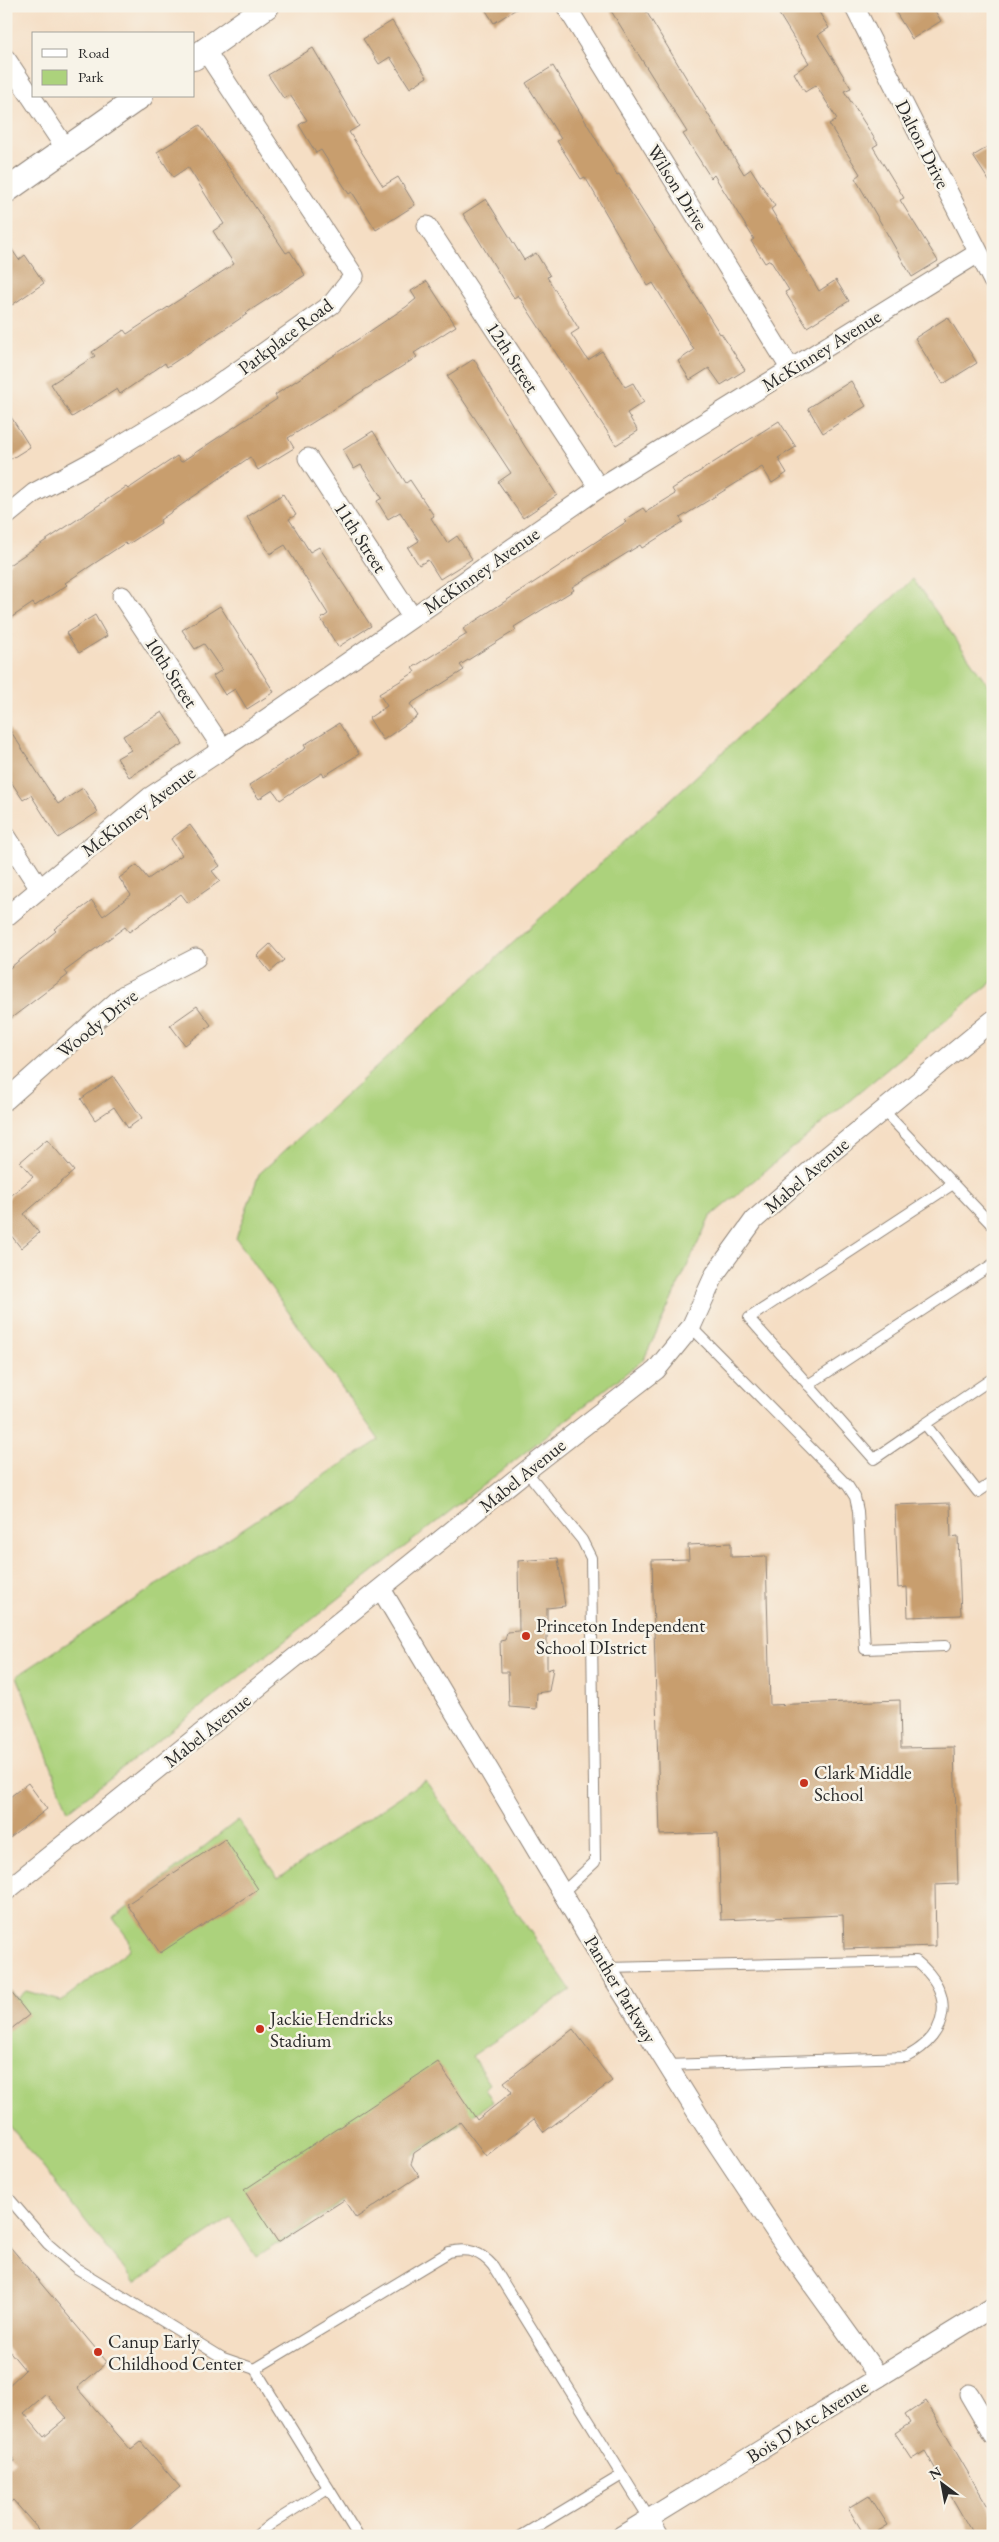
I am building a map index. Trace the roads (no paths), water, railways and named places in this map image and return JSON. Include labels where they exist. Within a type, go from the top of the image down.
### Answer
[{"type":"street","points":[[200,54],[267,6]]},
{"type":"street","name":"Wilson Drive","points":[[566,6],[790,368]]},
{"type":"street","name":"Dalton Drive","points":[[854,6],[993,281]]},
{"type":"street","name":"Parkplace Road","points":[[6,516],[34,493],[101,457],[207,393],[331,305],[354,276],[200,54]]},
{"type":"street","points":[[6,59],[66,150]]},
{"type":"street","points":[[6,191],[137,98]]},
{"type":"street","name":"12th Street","points":[[426,226],[599,488]]},
{"type":"street","name":"McKinney Avenue","points":[[6,917],[150,797],[223,749],[599,488],[978,253]]},
{"type":"street","name":"11th Street","points":[[308,458],[412,617]]},
{"type":"street","name":"10th Street","points":[[122,596],[223,749]]},
{"type":"street","points":[[6,836],[40,888]]},
{"type":"street","name":"Woody Drive","points":[[6,1100],[124,995],[196,958]]},
{"type":"street","name":"Mabel Avenue","points":[[6,1891],[526,1471],[656,1370],[690,1327],[714,1274],[754,1220],[993,1020]]},
{"type":"street","name":"Panther Parkway","points":[[381,1589],[607,1968],[704,2124],[789,2252],[879,2376]]},
{"type":"street","name":"Bois D'Arc Avenue","points":[[621,2536],[993,2307]]},
{"type":"street","points":[[969,2394],[993,2435]]},
{"type":"street","points":[[649,2518],[659,2536]]},
{"type":"lane","points":[[884,1110],[993,1226]]},
{"type":"lane","points":[[953,1184],[749,1318],[874,1459],[993,1378]]},
{"type":"lane","points":[[808,1385],[993,1264]]},
{"type":"lane","points":[[690,1327],[848,1486],[855,1497],[858,1511],[865,1649],[944,1646]]},
{"type":"lane","points":[[925,1424],[978,1492],[993,1482]]},
{"type":"lane","points":[[526,1471],[582,1540],[591,1558],[595,1862],[563,1892]]},
{"type":"lane","points":[[607,1968],[916,1961],[930,1972],[939,1986],[943,2003],[940,2026],[922,2049],[906,2057],[667,2065]]},
{"type":"lane","points":[[6,2196],[48,2244],[76,2268],[223,2358],[255,2369],[358,2536]]},
{"type":"lane","points":[[255,2369],[450,2252],[466,2249],[474,2252],[485,2257],[493,2266],[649,2518]]},
{"type":"lane","points":[[521,2536],[622,2475]]},
{"type":"lane","points":[[256,2536],[270,2524],[328,2488]]},
{"type":"place","name":"Princeton Independent School DIstrict","points":[[526,1636]]},
{"type":"place","name":"Clark Middle School","points":[[804,1783]]},
{"type":"place","name":"Jackie Hendricks Stadium","points":[[260,2029]]},
{"type":"place","name":"Canup Early Childhood Center","points":[[98,2352]]}]
